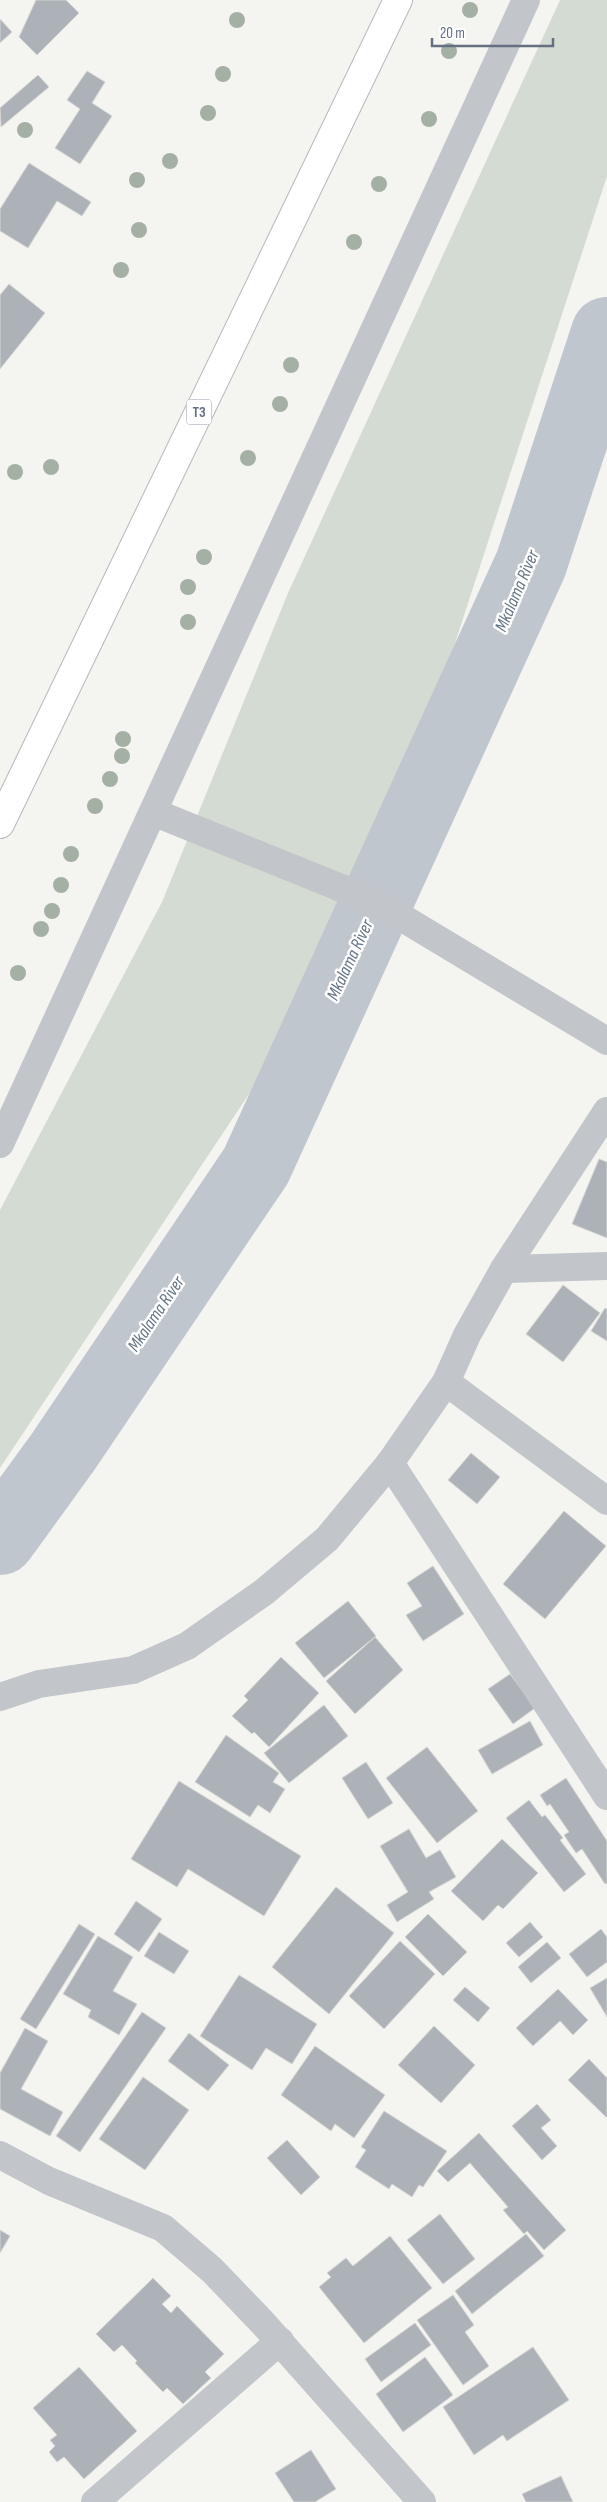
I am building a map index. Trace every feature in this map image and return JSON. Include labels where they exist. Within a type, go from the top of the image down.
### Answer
[{"type":"highway","name":"T3","points":[[0,824],[398,0]]},
{"type":"street","points":[[0,1144],[526,0]]},
{"type":"street","points":[[153,812],[376,902],[607,1041]]},
{"type":"street","points":[[0,1697],[39,1684],[133,1670],[187,1646],[264,1592],[327,1539],[390,1462],[446,1382],[467,1335],[504,1269],[607,1111]]},
{"type":"street","points":[[504,1269],[607,1266]]},
{"type":"street","points":[[446,1382],[607,1501]]},
{"type":"street","points":[[390,1462],[607,1796]]},
{"type":"street","points":[[0,2156],[49,2181],[162,2228],[212,2270],[280,2341],[422,2502]]},
{"type":"street","points":[[95,2502],[280,2341]]},
{"type":"shaded area","points":[[560,0],[607,0],[607,176],[431,717],[255,1085],[0,1468],[0,1210],[162,902],[288,593]]},
{"type":"building","points":[[36,0],[66,0],[79,13],[37,55],[19,37]]},
{"type":"building","points":[[0,19],[12,32],[0,43]]},
{"type":"building","points":[[87,71],[105,82],[92,103],[112,116],[80,164],[55,148],[80,109],[67,100]]},
{"type":"building","points":[[38,75],[49,87],[1,127],[0,108]]},
{"type":"building","points":[[29,163],[91,202],[82,216],[57,201],[28,248],[0,231],[0,209]]},
{"type":"building","points":[[9,284],[45,313],[0,369],[0,295]]},
{"type":"building","points":[[599,1159],[607,1162],[607,1238],[572,1224]]},
{"type":"building","points":[[563,1285],[600,1313],[563,1362],[526,1334]]},
{"type":"building","points":[[605,1308],[607,1309],[607,1341],[591,1331]]},
{"type":"building","points":[[471,1453],[500,1477],[477,1504],[448,1480]]},
{"type":"building","points":[[564,1511],[606,1546],[545,1619],[503,1584]]},
{"type":"building","points":[[433,1566],[464,1614],[423,1641],[406,1615],[422,1606],[407,1583]]},
{"type":"building","points":[[348,1601],[376,1636],[324,1678],[295,1643]]},
{"type":"building","points":[[375,1637],[403,1670],[355,1714],[326,1681]]},
{"type":"building","points":[[281,1657],[319,1693],[269,1747],[254,1732],[252,1734],[232,1716],[248,1700],[244,1696]]},
{"type":"building","points":[[510,1674],[535,1708],[513,1724],[488,1689]]},
{"type":"building","points":[[324,1705],[348,1736],[289,1783],[264,1753]]},
{"type":"building","points":[[530,1721],[543,1745],[492,1774],[478,1750]]},
{"type":"building","points":[[226,1735],[279,1773],[273,1782],[285,1789],[270,1813],[258,1805],[250,1817],[195,1782]]},
{"type":"building","points":[[427,1747],[478,1811],[437,1843],[386,1778]]},
{"type":"building","points":[[366,1762],[393,1803],[368,1819],[342,1778]]},
{"type":"building","points":[[566,1778],[607,1841],[607,1883],[605,1884],[582,1849],[576,1853],[564,1835],[569,1832],[550,1804],[547,1806],[540,1795]]},
{"type":"building","points":[[179,1781],[301,1856],[264,1916],[188,1869],[177,1887],[131,1859]]},
{"type":"building","points":[[529,1800],[542,1817],[545,1815],[563,1838],[560,1840],[586,1874],[564,1892],[506,1818]]},
{"type":"building","points":[[409,1829],[426,1858],[440,1850],[456,1877],[429,1892],[434,1899],[397,1922],[387,1905],[408,1892],[380,1846]]},
{"type":"building","points":[[502,1839],[538,1873],[503,1909],[498,1905],[483,1921],[451,1891]]},
{"type":"building","points":[[336,1887],[394,1933],[329,2014],[272,1967]]},
{"type":"building","points":[[136,1901],[162,1919],[139,1952],[114,1934]]},
{"type":"building","points":[[428,1914],[467,1952],[443,1976],[405,1937]]},
{"type":"building","points":[[530,1922],[543,1937],[519,1957],[506,1943]]},
{"type":"building","points":[[79,1924],[95,1934],[36,2029],[20,2019]]},
{"type":"building","points":[[601,1929],[607,1937],[607,1962],[587,1977],[569,1954]]},
{"type":"building","points":[[159,1932],[189,1951],[174,1974],[144,1956]]},
{"type":"building","points":[[98,1936],[133,1957],[113,1991],[137,2004],[119,2035],[88,2017],[91,2010],[63,1994]]},
{"type":"building","points":[[400,1941],[435,1974],[384,2029],[349,1996]]},
{"type":"building","points":[[547,1942],[561,1958],[531,1983],[518,1967]]},
{"type":"building","points":[[239,1975],[317,2024],[292,2064],[266,2048],[252,2070],[200,2036]]},
{"type":"building","points":[[607,1978],[607,2017],[590,1988]]},
{"type":"building","points":[[465,1987],[490,2008],[478,2022],[453,2000]]},
{"type":"building","points":[[558,1989],[588,2020],[573,2035],[560,2021],[533,2046],[516,2028]]},
{"type":"building","points":[[142,2012],[166,2028],[80,2152],[56,2136]]},
{"type":"building","points":[[434,2026],[475,2065],[441,2103],[398,2065]]},
{"type":"building","points":[[25,2028],[48,2041],[21,2089],[63,2112],[50,2136],[0,2109],[0,2073]]},
{"type":"building","points":[[189,2033],[229,2065],[208,2091],[168,2061]]},
{"type":"building","points":[[315,2046],[385,2095],[354,2138],[335,2124],[331,2131],[281,2095]]},
{"type":"building","points":[[589,2059],[607,2078],[607,2118],[568,2080]]},
{"type":"building","points":[[143,2077],[189,2110],[145,2170],[99,2139]]},
{"type":"building","points":[[537,2104],[551,2120],[541,2128],[557,2146],[542,2160],[512,2126]]},
{"type":"building","points":[[384,2111],[447,2151],[423,2187],[419,2185],[412,2197],[392,2184],[389,2189],[355,2167],[366,2150],[361,2147]]},
{"type":"building","points":[[479,2133],[566,2230],[544,2250],[527,2231],[524,2234],[503,2210],[508,2207],[470,2163],[448,2182],[437,2171]]},
{"type":"building","points":[[287,2140],[320,2177],[301,2195],[267,2158]]},
{"type":"building","points":[[440,2214],[475,2259],[443,2284],[407,2240]]},
{"type":"building","points":[[0,2230],[10,2236],[0,2253]]},
{"type":"building","points":[[526,2234],[544,2256],[472,2314],[455,2291]]},
{"type":"building","points":[[390,2236],[432,2288],[364,2343],[319,2287],[331,2277],[327,2273],[346,2258],[353,2266]]},
{"type":"building","points":[[153,2278],[171,2296],[162,2304],[171,2313],[177,2306],[224,2354],[205,2372],[211,2378],[183,2404],[167,2388],[163,2392],[135,2363],[137,2361],[122,2345],[114,2352],[96,2334]]},
{"type":"building","points":[[453,2295],[474,2325],[465,2332],[489,2366],[463,2385],[417,2320]]},
{"type":"building","points":[[415,2323],[431,2345],[381,2382],[365,2359]]},
{"type":"building","points":[[533,2347],[569,2400],[507,2441],[503,2435],[474,2455],[443,2407]]},
{"type":"building","points":[[425,2357],[453,2395],[403,2432],[376,2394]]},
{"type":"building","points":[[79,2367],[137,2431],[84,2479],[64,2457],[57,2462],[49,2452],[55,2446],[50,2440],[57,2435],[33,2408]]},
{"type":"building","points":[[311,2450],[336,2489],[315,2502],[294,2502],[275,2473]]},
{"type":"building","points":[[561,2476],[573,2502],[526,2502],[522,2494]]},
{"type":"waterway","name":"Mkalama River","points":[[0,1539],[63,1452],[256,1166],[531,564],[607,333]]}]
